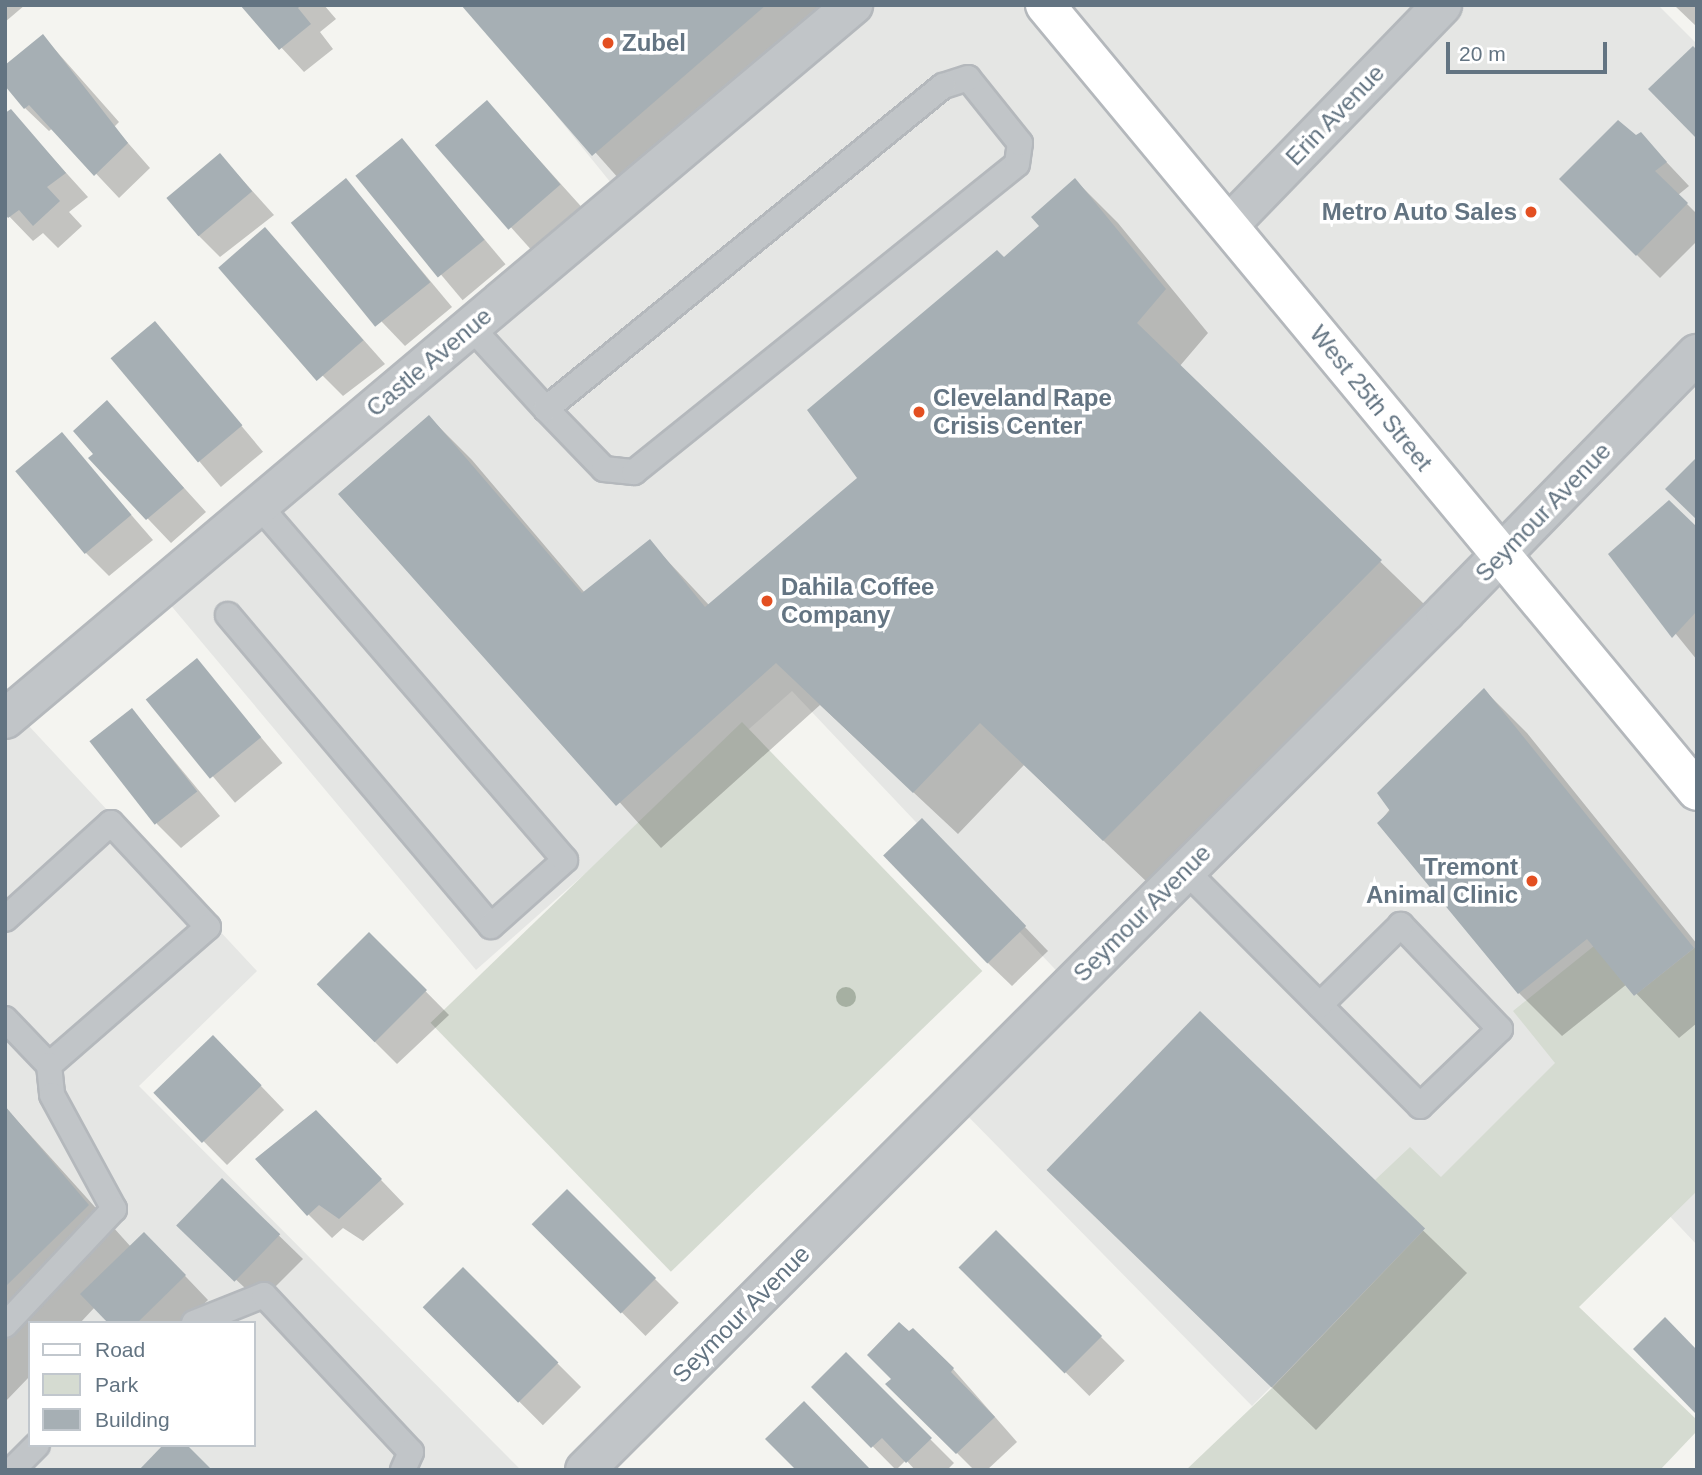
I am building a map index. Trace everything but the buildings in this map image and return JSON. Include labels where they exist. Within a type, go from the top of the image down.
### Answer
[{"type":"main road","name":"West 25th Street","points":[[1045,5],[1697,792]]},
{"type":"street","name":"Castle Avenue","points":[[5,719],[853,5]]},
{"type":"street","name":"Erin Avenue","points":[[1228,225],[1442,5]]},
{"type":"street","name":"Seymour Avenue","points":[[585,1470],[1500,556],[1697,354]]},
{"type":"lane","points":[[471,327],[546,409],[604,469],[634,472],[1017,164],[1020,143],[968,78],[943,86],[546,409]]},
{"type":"lane","points":[[228,615],[491,926],[565,860],[259,505]]},
{"type":"lane","points":[[5,919],[111,823],[208,928],[50,1065]]},
{"type":"lane","points":[[1185,870],[1420,1106],[1500,1029],[1401,925],[1320,1004]]},
{"type":"lane","points":[[5,1019],[50,1065],[52,1095],[114,1209],[5,1325]]},
{"type":"lane","points":[[199,1321],[264,1295],[411,1451],[403,1470]]},
{"type":"lane","points":[[12,1470],[35,1447]]},
{"type":"shaded area","points":[[467,5],[1658,5],[1697,44],[1697,1245],[1557,1096],[1252,1406],[953,1101],[1070,985],[792,691],[476,970],[158,590],[624,199]]},
{"type":"shaded area","points":[[15,711],[257,971],[139,1086],[521,1470],[5,1470],[5,719]]},
{"type":"green space","points":[[742,722],[982,971],[671,1272],[431,1023]]},
{"type":"green space","points":[[1594,946],[1634,996],[1697,946],[1697,1191],[1579,1307],[1697,1420],[1697,1431],[1660,1470],[1186,1470],[1272,1388],[1425,1229],[1375,1180],[1410,1147],[1441,1177],[1555,1063],[1513,1011]]},
{"type":"place","name":"Zubel","points":[[608,43]]},
{"type":"place","name":"Metro Auto Sales","points":[[1531,212]]},
{"type":"place","name":"Cleveland Rape Crisis Center","points":[[919,412]]},
{"type":"place","name":"Dahila Coffee Company","points":[[767,601]]},
{"type":"place","name":"Tremont Animal Clinic","points":[[1532,881]]}]
